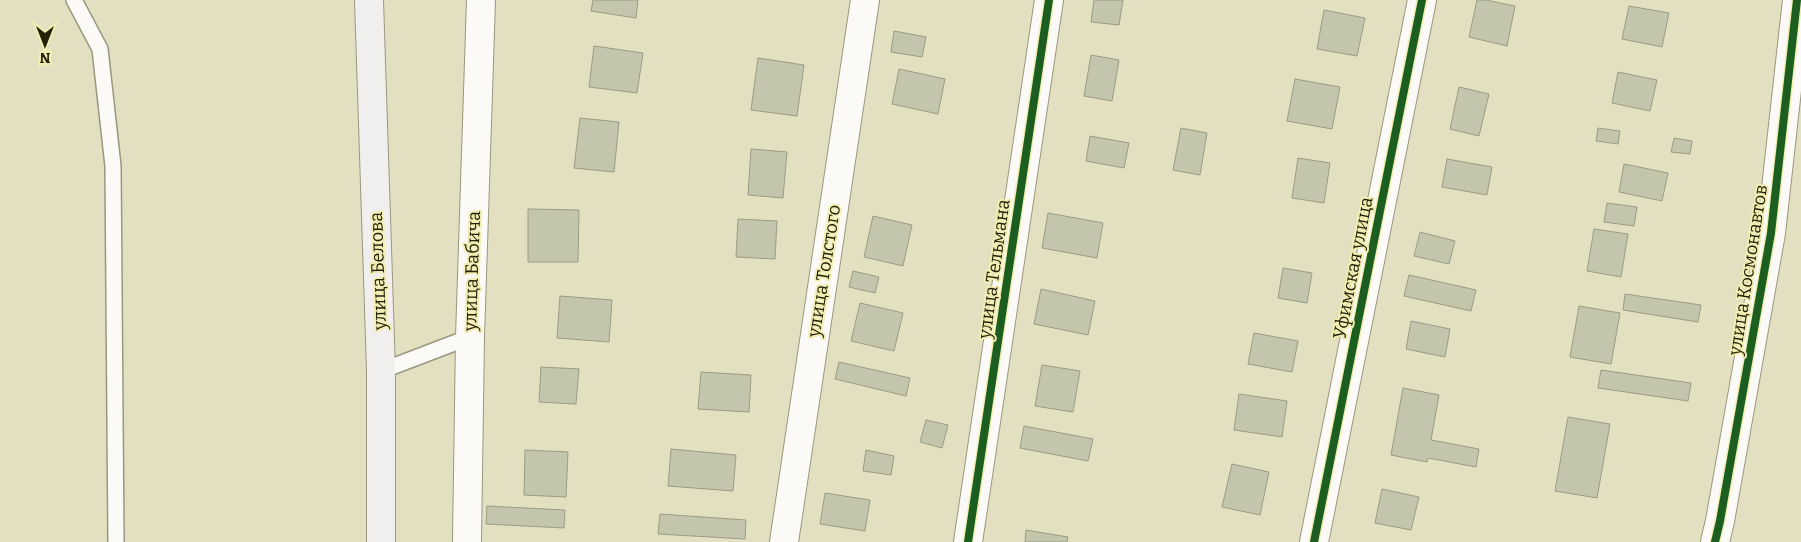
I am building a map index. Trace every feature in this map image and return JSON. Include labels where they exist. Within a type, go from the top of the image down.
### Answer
[{"type":"main road","name":"улица Белова","points":[[370,0],[381,371],[381,542]]},
{"type":"street","name":"улица Бабича","points":[[467,542],[470,337],[481,0]]},
{"type":"street","name":"улица Толстого","points":[[784,542],[865,0]]},
{"type":"street","name":"улица Тельмана","points":[[968,542],[1049,0]]},
{"type":"street","name":"Уфимская улица","points":[[1314,542],[1422,0]]},
{"type":"street","name":"улица Космонавтов","points":[[1714,542],[1720,521],[1771,234],[1797,0]]},
{"type":"lane","points":[[74,0],[100,49],[113,166],[116,542]]},
{"type":"lane","points":[[381,371],[470,337]]},
{"type":"building","points":[[593,0],[638,0],[636,18],[591,11]]},
{"type":"building","points":[[1094,0],[1123,0],[1119,25],[1091,22]]},
{"type":"building","points":[[1477,0],[1515,6],[1507,46],[1469,37]]},
{"type":"building","points":[[1629,6],[1669,13],[1662,47],[1622,39]]},
{"type":"building","points":[[1324,10],[1365,18],[1357,56],[1317,49]]},
{"type":"building","points":[[894,31],[926,37],[922,57],[891,52]]},
{"type":"building","points":[[594,46],[643,53],[637,93],[589,87]]},
{"type":"building","points":[[1091,55],[1119,60],[1112,101],[1084,96]]},
{"type":"building","points":[[758,58],[804,65],[797,116],[751,110]]},
{"type":"building","points":[[899,69],[945,79],[938,114],[892,104]]},
{"type":"building","points":[[1618,72],[1657,80],[1650,111],[1612,103]]},
{"type":"building","points":[[1295,79],[1340,87],[1332,129],[1287,121]]},
{"type":"building","points":[[1459,87],[1489,94],[1479,136],[1450,129]]},
{"type":"building","points":[[580,118],[619,122],[614,172],[574,168]]},
{"type":"building","points":[[1181,128],[1207,133],[1200,175],[1173,170]]},
{"type":"building","points":[[1598,128],[1620,131],[1618,144],[1596,141]]},
{"type":"building","points":[[1090,136],[1129,143],[1124,168],[1086,161]]},
{"type":"building","points":[[1674,138],[1692,141],[1690,154],[1671,152]]},
{"type":"building","points":[[751,149],[787,152],[783,198],[748,195]]},
{"type":"building","points":[[1298,158],[1330,163],[1324,203],[1292,198]]},
{"type":"building","points":[[1447,159],[1492,167],[1487,195],[1442,187]]},
{"type":"building","points":[[1624,164],[1668,173],[1662,201],[1619,192]]},
{"type":"building","points":[[1607,203],[1637,207],[1634,226],[1604,222]]},
{"type":"building","points":[[528,209],[579,210],[578,262],[528,262]]},
{"type":"building","points":[[1048,213],[1103,223],[1097,258],[1042,248]]},
{"type":"building","points":[[873,216],[912,225],[903,266],[864,257]]},
{"type":"building","points":[[738,219],[777,221],[775,259],[736,257]]},
{"type":"building","points":[[1594,229],[1628,234],[1621,277],[1587,271]]},
{"type":"building","points":[[1420,232],[1455,241],[1449,264],[1414,256]]},
{"type":"building","points":[[1283,268],[1312,273],[1307,303],[1278,298]]},
{"type":"building","points":[[853,271],[879,277],[875,293],[849,287]]},
{"type":"building","points":[[1409,275],[1476,290],[1471,311],[1404,296]]},
{"type":"building","points":[[1041,289],[1095,301],[1088,335],[1034,324]]},
{"type":"building","points":[[1625,294],[1701,305],[1698,322],[1623,310]]},
{"type":"building","points":[[560,296],[612,300],[609,342],[557,338]]},
{"type":"building","points":[[860,303],[903,313],[894,351],[851,341]]},
{"type":"building","points":[[1579,306],[1620,313],[1611,364],[1570,357]]},
{"type":"building","points":[[1411,321],[1450,329],[1445,357],[1406,349]]},
{"type":"building","points":[[1254,333],[1298,341],[1292,372],[1248,364]]},
{"type":"building","points":[[839,362],[910,378],[906,396],[835,379]]},
{"type":"building","points":[[1042,365],[1080,371],[1073,412],[1035,406]]},
{"type":"building","points":[[541,367],[579,369],[576,404],[539,402]]},
{"type":"building","points":[[1601,370],[1691,383],[1688,401],[1598,388]]},
{"type":"building","points":[[701,372],[751,375],[749,412],[698,409]]},
{"type":"building","points":[[1403,388],[1439,395],[1431,440],[1479,449],[1476,467],[1428,458],[1427,462],[1391,455]]},
{"type":"building","points":[[1239,394],[1287,401],[1282,437],[1234,430]]},
{"type":"building","points":[[1568,417],[1610,424],[1597,498],[1555,491]]},
{"type":"building","points":[[926,420],[948,425],[942,448],[920,442]]},
{"type":"building","points":[[1024,426],[1093,439],[1088,461],[1020,448]]},
{"type":"building","points":[[671,449],[736,455],[733,491],[668,486]]},
{"type":"building","points":[[525,450],[568,452],[566,497],[524,495]]},
{"type":"building","points":[[866,450],[894,456],[891,475],[863,471]]},
{"type":"building","points":[[1232,464],[1269,472],[1260,515],[1222,507]]},
{"type":"building","points":[[1382,489],[1419,497],[1411,530],[1375,523]]},
{"type":"building","points":[[825,493],[870,500],[865,531],[820,524]]},
{"type":"building","points":[[487,506],[565,510],[564,528],[486,524]]},
{"type":"building","points":[[660,514],[746,520],[745,539],[658,534]]},
{"type":"building","points":[[1026,530],[1068,537],[1067,542],[1025,542]]},
{"type":"cycle path","points":[[968,542],[1049,0]]},
{"type":"cycle path","points":[[1314,542],[1422,0]]},
{"type":"cycle path","points":[[1715,542],[1771,233],[1797,0]]}]
